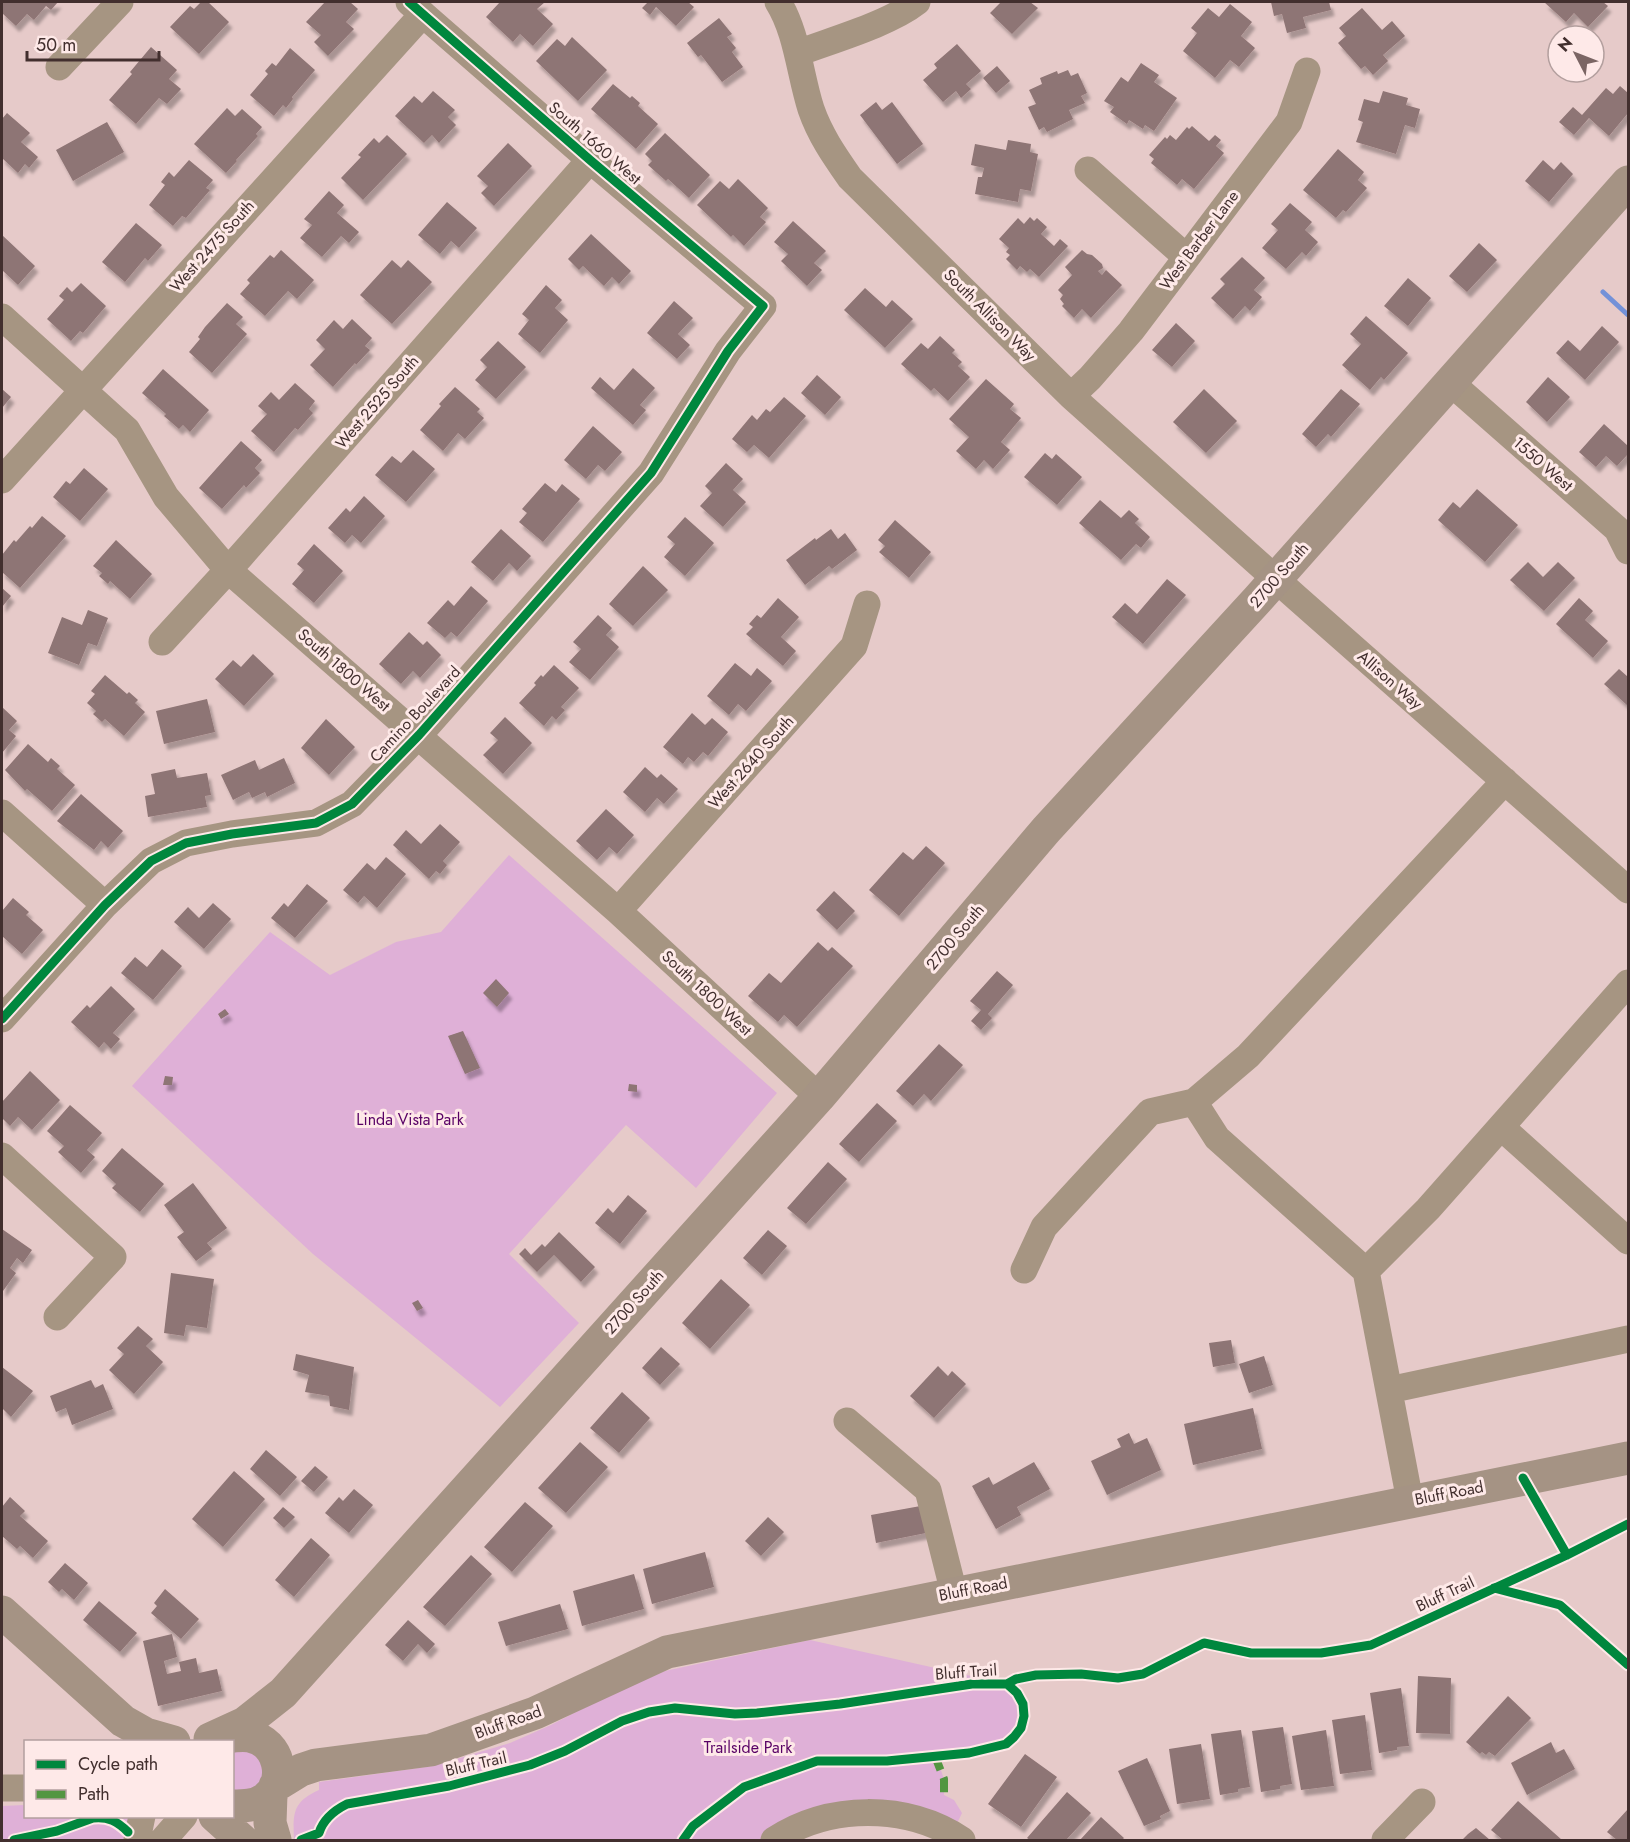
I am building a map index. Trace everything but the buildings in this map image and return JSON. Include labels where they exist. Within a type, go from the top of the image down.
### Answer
[{"type":"main road","name":"2700 South","points":[[195,1740],[245,1723],[283,1693],[819,1097],[1046,830],[1154,714],[1629,182]]},
{"type":"main road","name":"Bluff Road","points":[[234,1806],[256,1803],[301,1770],[331,1762],[431,1750],[535,1713],[666,1652],[1410,1500],[1629,1458]]},
{"type":"main road","points":[[2,1612],[127,1731],[167,1740]]},
{"type":"main road","name":"2700 South","points":[[275,1840],[270,1823],[273,1790],[279,1769],[270,1748],[272,1714],[283,1693]]},
{"type":"main road","name":"Bluff Road","points":[[195,1740],[250,1736],[270,1748],[304,1761],[331,1762]]},
{"type":"main road","points":[[217,1818],[242,1840]]},
{"type":"street","points":[[59,67],[120,2]]},
{"type":"street","name":"South Allison Way","points":[[778,2],[798,53],[811,107],[824,141],[850,177],[1071,396],[1275,578]]},
{"type":"street","points":[[798,53],[854,33],[916,2]]},
{"type":"street","name":"South 1660 West","points":[[416,8],[590,160],[763,306]]},
{"type":"street","name":"West 2475 South","points":[[2,480],[416,8]]},
{"type":"street","name":"West Barber Lane","points":[[1071,396],[1131,331],[1185,256],[1289,122],[1307,71]]},
{"type":"street","name":"West 2525 South","points":[[162,642],[590,160]]},
{"type":"street","points":[[1088,170],[1185,256]]},
{"type":"street","name":"Camino Boulevard","points":[[2,1019],[105,905],[151,861],[186,843],[232,834],[316,823],[352,804],[419,735],[651,473],[728,351],[763,306]]},
{"type":"street","name":"South 1800 West","points":[[2,317],[127,430],[166,497],[228,569],[618,911],[819,1097]]},
{"type":"street","name":"1550 West","points":[[1451,383],[1625,534]]},
{"type":"street","name":"Allison Way","points":[[1275,578],[1629,890]]},
{"type":"street","name":"West 2640 South","points":[[618,911],[854,646],[867,604]]},
{"type":"street","points":[[1024,1270],[1044,1227],[1150,1112],[1194,1102],[1248,1056],[1505,781]]},
{"type":"street","points":[[2,813],[105,905]]},
{"type":"street","points":[[1366,1272],[1428,1209],[1629,983]]},
{"type":"street","points":[[1194,1102],[1217,1138],[1366,1272],[1410,1500]]},
{"type":"street","points":[[1501,1127],[1629,1242]]},
{"type":"street","points":[[2,1156],[113,1257],[57,1317]]},
{"type":"street","points":[[1389,1390],[1629,1339]]},
{"type":"street","points":[[847,1421],[928,1490],[954,1593]]},
{"type":"street","points":[[2,1788],[24,1788]]},
{"type":"street","points":[[1385,1840],[1422,1802]]},
{"type":"street","points":[[774,1840],[790,1830],[830,1816],[877,1812],[903,1816],[933,1825],[962,1840]]},
{"type":"street","points":[[136,1840],[142,1818]]},
{"type":"street","points":[[162,1840],[182,1818]]},
{"type":"green space","name":"Linda Vista Park","points":[[509,855],[777,1093],[696,1188],[626,1125],[509,1254],[579,1323],[500,1407],[313,1254],[132,1086],[270,932],[330,975],[396,942],[441,932]]},
{"type":"green space","name":"Trailside Park","points":[[810,1640],[1007,1684],[1018,1696],[1023,1704],[1023,1720],[1018,1732],[1010,1740],[1000,1746],[974,1753],[936,1756],[944,1779],[944,1795],[954,1800],[962,1813],[952,1834],[903,1816],[774,1840],[294,1840],[296,1810],[304,1799],[319,1790],[319,1782],[433,1766],[510,1743],[665,1671]]},
{"type":"green space","points":[[245,1748],[266,1763],[260,1788],[234,1795],[234,1749]]},
{"type":"green space","points":[[24,1805],[24,1818],[129,1818],[128,1840],[2,1840],[2,1806]]},
{"type":"waterway","points":[[1603,292],[1628,315]]},
{"type":"marked path","points":[[935,1756],[944,1779],[944,1795]]},
{"type":"cycle path","points":[[2,1019],[105,905],[151,861],[186,843],[232,834],[316,823],[352,804],[419,735],[651,473],[728,351],[763,306],[590,160],[409,2]]},
{"type":"cycle path","points":[[1523,1478],[1567,1555]]},
{"type":"cycle path","name":"Bluff Trail","points":[[301,1840],[319,1833],[330,1816],[347,1804],[449,1786],[530,1765],[565,1751],[622,1721],[649,1712],[675,1708],[735,1714],[757,1713],[840,1704],[972,1684],[1007,1684],[1016,1679],[1036,1675],[1081,1674],[1118,1678],[1143,1674],[1204,1643],[1251,1653],[1321,1653],[1371,1645],[1567,1555],[1628,1524]]},
{"type":"cycle path","points":[[1494,1588],[1560,1605],[1628,1665]]},
{"type":"cycle path","name":"Bluff Trail","points":[[683,1840],[693,1826],[744,1787],[817,1761],[887,1761],[969,1753],[1006,1744],[1021,1728],[1024,1716],[1023,1704],[1017,1693],[1007,1684]]},
{"type":"cycle path","points":[[14,1840],[57,1831],[93,1818],[112,1820],[128,1832]]}]
